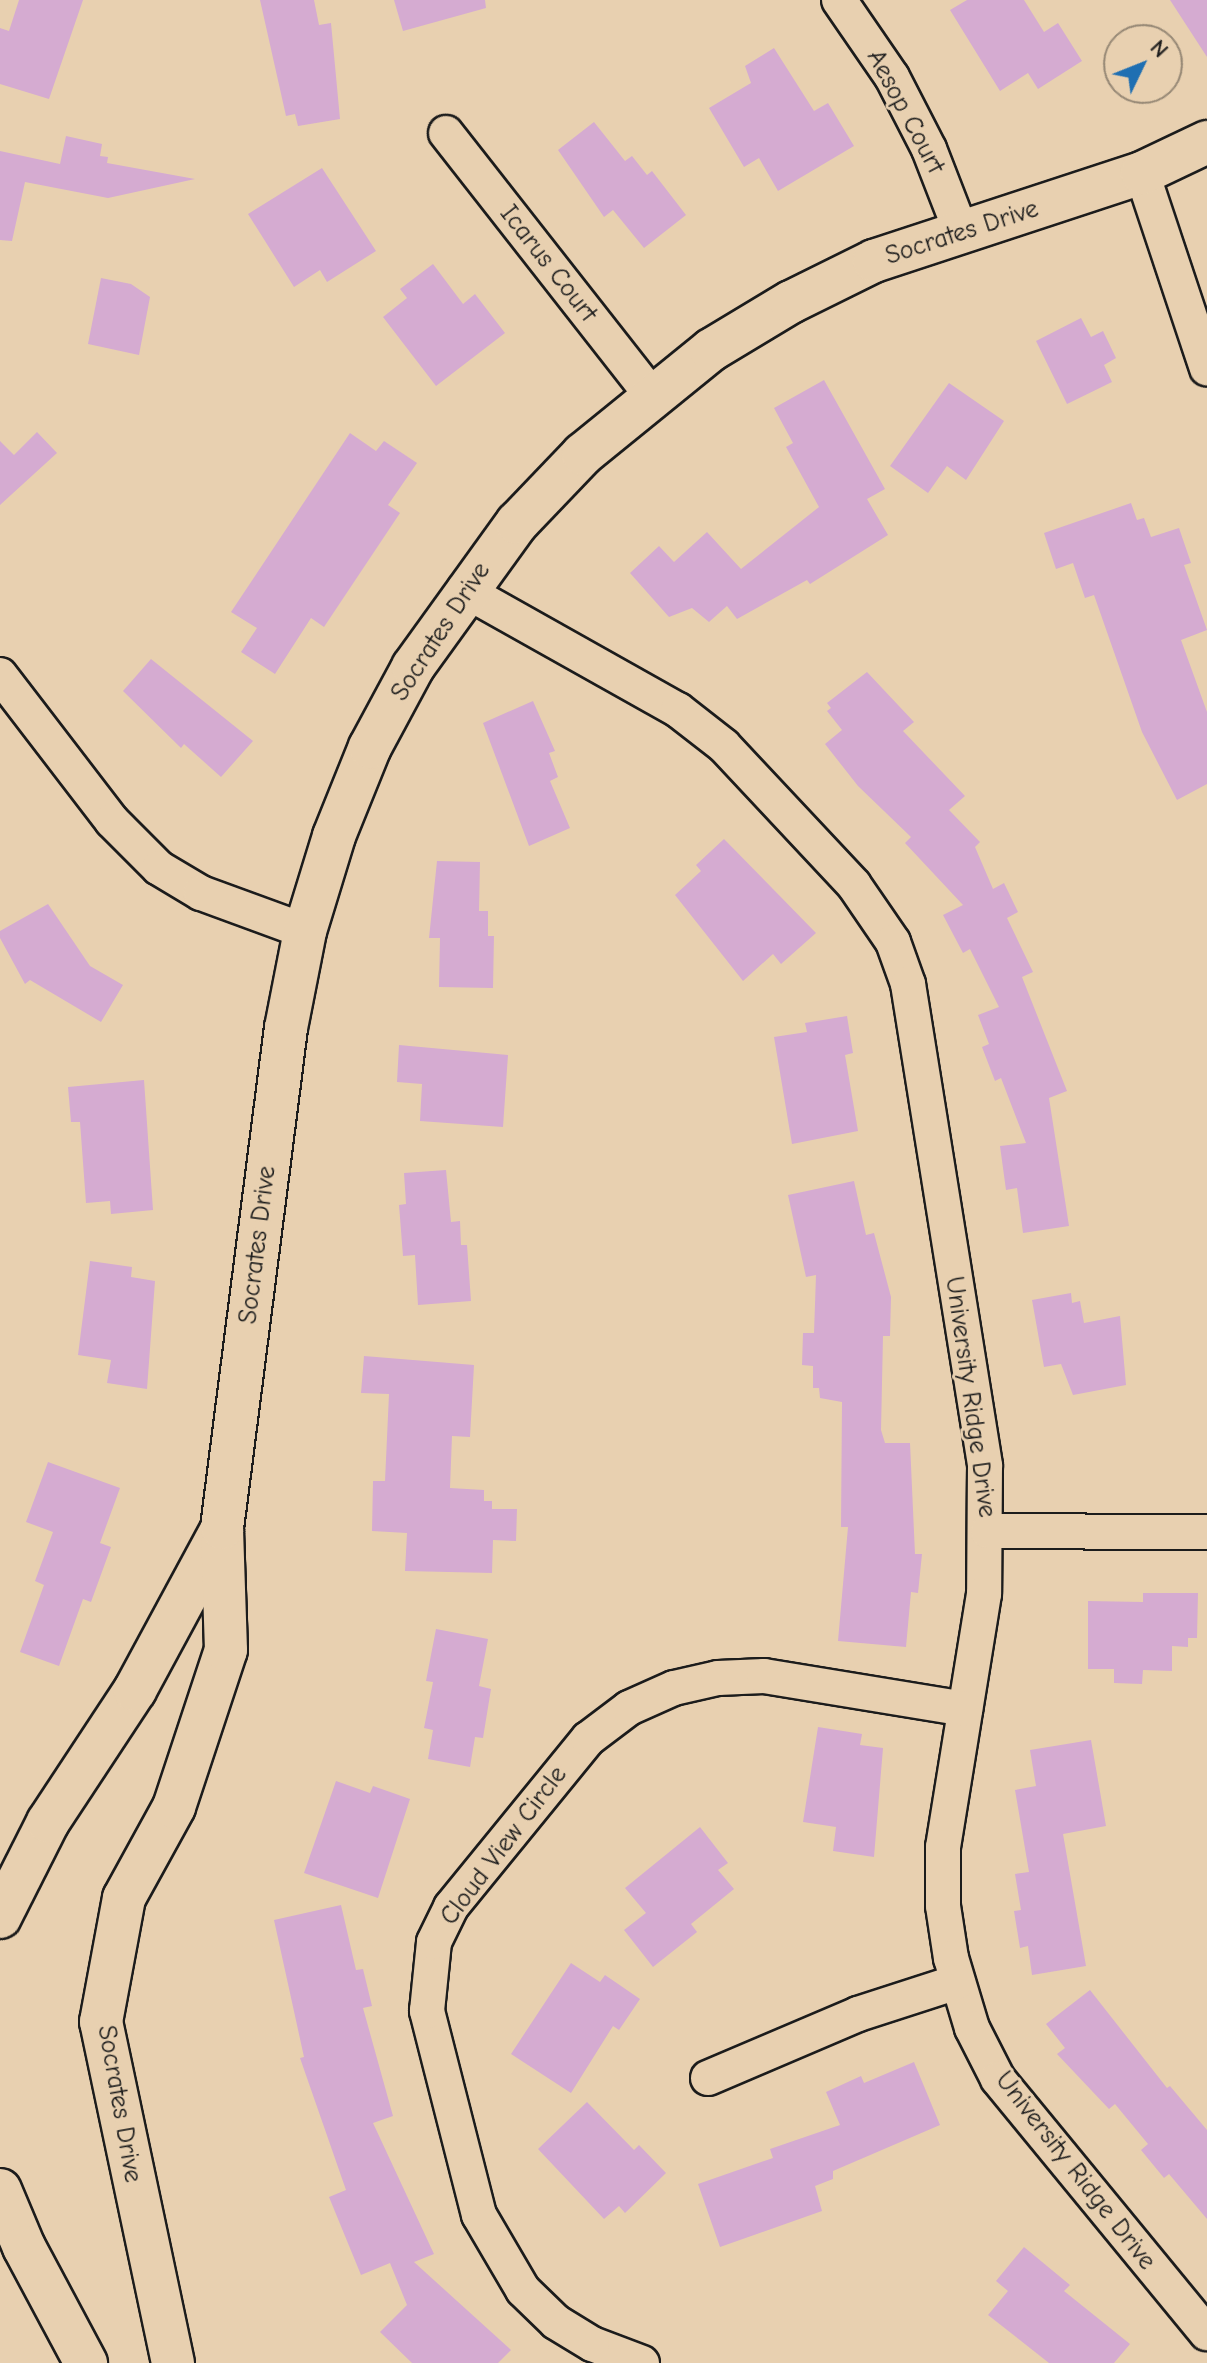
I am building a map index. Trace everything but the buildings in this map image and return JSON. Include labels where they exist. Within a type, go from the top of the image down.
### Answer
[{"type":"street","name":"Aesop Court","points":[[839,0],[892,77],[929,149],[960,229]]},
{"type":"street","name":"Icarus Court","points":[[446,133],[651,394]]},
{"type":"street","name":"Socrates Drive","points":[[173,2363],[101,2022],[124,1898],[174,1807],[226,1650],[222,1528],[286,1028],[305,931],[334,836],[370,747],[413,667],[464,590],[572,465],[651,394],[791,302],[874,261],[960,229],[1142,173],[1207,142]]},
{"type":"street","points":[[1142,173],[1207,368]]},
{"type":"street","name":"University Ridge Drive","points":[[464,590],[678,710],[724,746],[854,885],[893,942],[908,984],[985,1466],[988,1531],[984,1594],[943,1847],[943,1906],[957,1982],[998,2079],[1207,2333]]},
{"type":"street","points":[[0,675],[112,821],[159,868],[201,893],[305,931]]},
{"type":"street","name":"Socrates Drive","points":[[0,1917],[48,1822],[135,1690],[222,1528]]},
{"type":"street","points":[[988,1531],[1207,1532]]},
{"type":"street","name":"Cloud View Circle","points":[[642,2363],[592,2344],[556,2322],[523,2290],[479,2215],[427,2011],[434,1942],[451,1907],[588,1739],[629,1708],[674,1688],[718,1678],[764,1676],[965,1709]]},
{"type":"street","points":[[708,2078],[858,2014],[957,1982]]},
{"type":"street","points":[[0,2190],[24,2247],[86,2363]]}]
